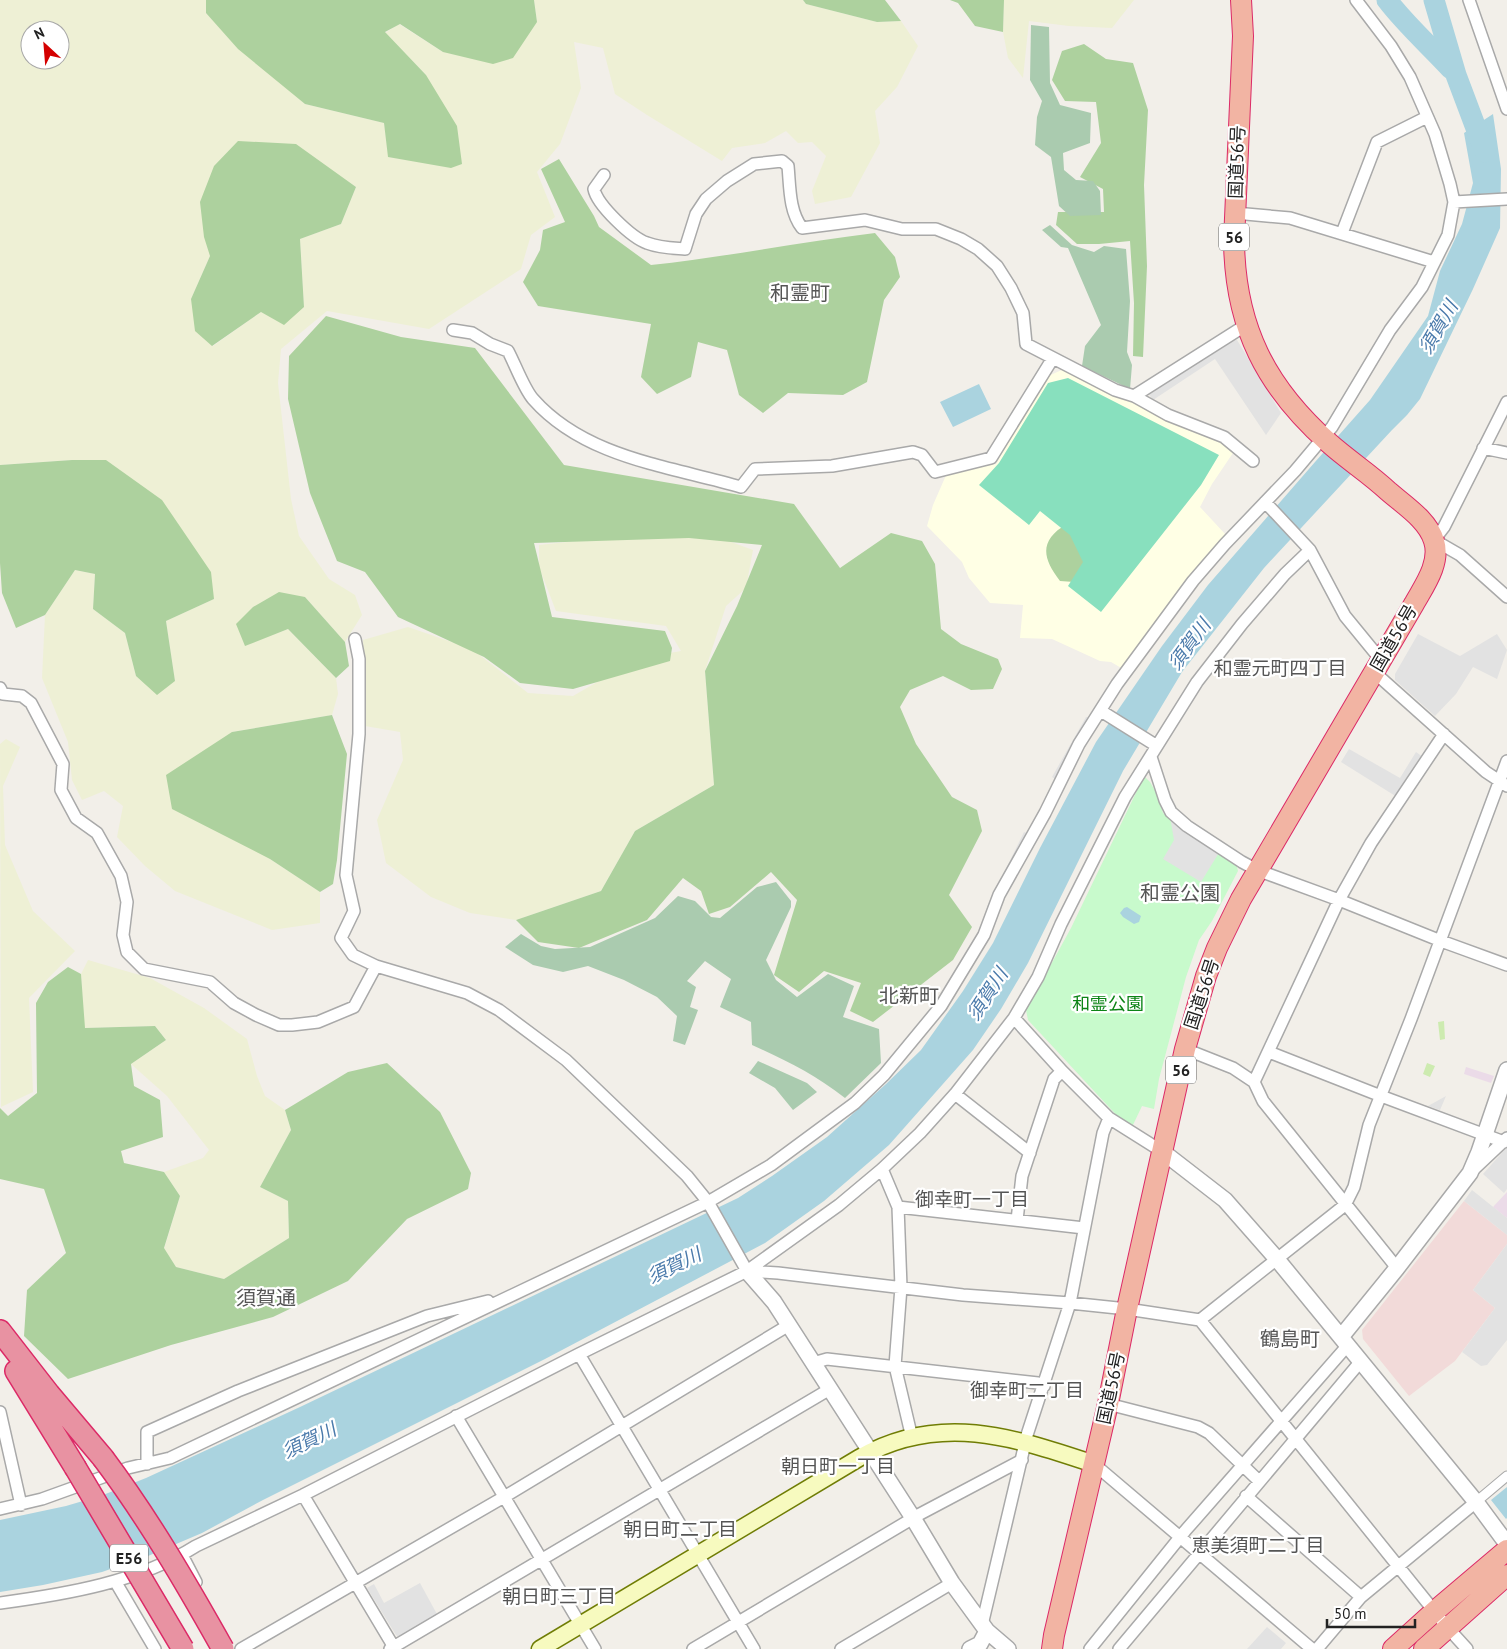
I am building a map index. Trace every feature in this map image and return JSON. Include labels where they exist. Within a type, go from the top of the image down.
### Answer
[{"type":"highway","name":"国道56号","points":[[1241,0],[1243,36],[1234,268],[1238,297],[1246,325],[1261,359],[1276,384],[1290,404],[1327,441]]},
{"type":"highway","name":"56","points":[[1327,441],[1365,471],[1418,518],[1426,526],[1434,540]]},
{"type":"highway","name":"国道56号","points":[[1052,1649],[1186,1049],[1199,998],[1213,957],[1257,870],[1427,580],[1435,561],[1434,540]]},
{"type":"highway","points":[[0,1331],[49,1394],[103,1458],[137,1505],[181,1575],[223,1649]]},
{"type":"highway","points":[[0,1342],[53,1431],[105,1544],[167,1649]]},
{"type":"highway","name":"E56","points":[[71,1469],[183,1649]]},
{"type":"highway","points":[[1393,1649],[1507,1550]]},
{"type":"highway","points":[[1424,1649],[1507,1575]]},
{"type":"main road","points":[[540,1649],[870,1451],[885,1444],[954,1432],[993,1435],[1026,1442],[1094,1464]]},
{"type":"street","points":[[0,1509],[42,1499],[128,1468],[170,1458],[501,1300],[710,1206],[771,1165],[854,1103],[884,1075],[941,1006],[984,935],[1000,895],[1079,744],[1105,714],[1117,684],[1193,581],[1295,471],[1327,441],[1332,426],[1390,330],[1422,287],[1448,235],[1458,202],[1435,134],[1410,77],[1391,46],[1356,0]]},
{"type":"street","points":[[1469,0],[1507,109]]},
{"type":"street","points":[[1342,233],[1377,142],[1427,117]]},
{"type":"street","points":[[604,175],[594,189],[595,195],[609,214],[645,243],[662,248],[685,248],[696,214],[706,199],[727,181],[754,164],[782,161],[788,166],[791,201],[796,220],[802,228],[866,220],[902,229],[936,229],[961,239],[997,266],[1011,288],[1023,313],[1026,344],[1115,390],[1134,396],[1168,415],[1224,437],[1253,461]]},
{"type":"street","points":[[1458,202],[1507,198]]},
{"type":"street","points":[[1235,213],[1290,218],[1434,262]]},
{"type":"street","points":[[1134,396],[1246,325]]},
{"type":"street","points":[[453,330],[472,333],[490,344],[508,351],[532,398],[558,423],[596,445],[631,457],[741,487],[755,469],[832,466],[912,452],[922,455],[936,472],[991,458],[1052,358]]},
{"type":"street","points":[[1507,402],[1444,527],[1434,540],[1460,555],[1507,597]]},
{"type":"street","points":[[1483,448],[1507,453]]},
{"type":"street","points":[[1266,504],[1307,546],[1345,616],[1378,666],[1444,734],[1486,772],[1503,783]]},
{"type":"street","points":[[0,1603],[39,1598],[115,1581],[182,1555],[196,1546],[303,1495],[579,1354],[744,1267],[839,1205],[882,1169],[920,1133],[955,1094],[1014,1018],[1038,977],[1065,917],[1116,815],[1151,757],[1153,744],[1197,682],[1242,624],[1307,546]]},
{"type":"street","points":[[355,639],[359,658],[359,734],[346,875],[354,911],[341,938],[353,955],[376,966],[467,993],[499,1010],[566,1060],[680,1169],[710,1206],[744,1267],[766,1291],[789,1325],[913,1518],[952,1583],[979,1640],[1008,1649]]},
{"type":"street","points":[[1,691],[22,696],[31,703],[63,764],[61,790],[76,818],[97,833],[121,876],[127,902],[123,935],[127,952],[144,969],[210,982],[234,1002],[256,1015],[279,1025],[292,1025],[318,1022],[354,1007],[376,966]]},
{"type":"street","points":[[1105,714],[1153,744]]},
{"type":"street","points":[[1254,1082],[1339,900],[1371,844],[1444,734]]},
{"type":"street","points":[[1151,757],[1165,800],[1172,812],[1187,826],[1257,870],[1507,965]]},
{"type":"street","points":[[1200,1320],[1345,1205],[1354,1188],[1369,1126],[1503,783],[1507,760]]},
{"type":"street","points":[[1014,1018],[1062,1071],[1109,1118],[1163,1152],[1225,1200],[1362,1361],[1476,1502],[1507,1544]]},
{"type":"street","points":[[1186,1049],[1233,1068],[1254,1082],[1263,1100],[1397,1268]]},
{"type":"street","points":[[1269,1052],[1381,1096],[1505,1140]]},
{"type":"street","points":[[1470,1173],[1507,1070]]},
{"type":"street","points":[[1018,1220],[1022,1176],[1054,1079],[1062,1071]]},
{"type":"street","points":[[955,1094],[1030,1153]]},
{"type":"street","points":[[979,1640],[1026,1442],[1070,1303],[1103,1133],[1109,1118]]},
{"type":"street","points":[[1090,1649],[1180,1538],[1281,1420],[1344,1341],[1470,1173],[1505,1140]]},
{"type":"street","points":[[882,1169],[898,1206],[901,1288],[895,1366],[912,1438]]},
{"type":"street","points":[[898,1206],[1084,1228]]},
{"type":"street","points":[[744,1267],[901,1288],[1127,1309],[1200,1320],[1447,1627],[1467,1649]]},
{"type":"street","points":[[147,1464],[147,1432],[238,1391],[427,1316],[486,1301],[501,1300]]},
{"type":"street","points":[[241,1649],[504,1497],[789,1325]]},
{"type":"street","points":[[579,1354],[754,1649]]},
{"type":"street","points":[[813,1363],[827,1359],[1038,1383],[1044,1386]]},
{"type":"street","points":[[1119,1649],[1258,1481],[1362,1361]]},
{"type":"street","points":[[303,1495],[393,1648],[830,1389]]},
{"type":"street","points":[[1108,1404],[1198,1427],[1209,1433],[1258,1481]]},
{"type":"street","points":[[0,1412],[21,1505]]},
{"type":"street","points":[[456,1416],[595,1649]]},
{"type":"street","points":[[693,1649],[913,1518],[1022,1460]]},
{"type":"street","points":[[1094,1464],[1312,1649]]},
{"type":"street","points":[[1317,1649],[1361,1597],[1507,1476]]},
{"type":"street","points":[[1246,1496],[1361,1597]]},
{"type":"street","points":[[182,1555],[232,1649]]},
{"type":"street","points":[[115,1581],[155,1649]]},
{"type":"street","points":[[841,1649],[952,1583]]},
{"type":"shaded area","points":[[0,0],[206,0],[206,13],[305,104],[384,123],[389,157],[408,160],[426,75],[385,33],[399,24],[443,52],[537,22],[534,0],[803,0],[806,4],[877,22],[901,21],[918,46],[897,87],[875,111],[880,143],[851,197],[815,204],[812,191],[826,156],[812,142],[798,143],[786,131],[765,143],[732,148],[722,161],[615,94],[603,48],[574,42],[581,88],[560,144],[537,172],[555,217],[531,235],[521,269],[429,329],[327,311],[281,349],[278,383],[291,499],[299,536],[329,579],[355,595],[362,615],[345,642],[305,597],[245,645],[288,629],[336,678],[338,694],[332,715],[232,732],[270,859],[320,892],[320,923],[272,930],[175,891],[145,866],[117,837],[123,806],[104,791],[82,800],[72,780],[68,742],[42,678],[45,615],[75,570],[95,574],[93,609],[125,633],[136,676],[175,681],[166,621],[214,599],[106,460],[72,460],[0,465]],"holes":[[[335,173],[356,187],[341,224],[300,239],[304,307],[261,312],[213,346],[191,299],[210,256]]]},
{"type":"shaded area","points":[[1004,0],[1134,0],[1112,28],[1069,26],[1029,21],[1023,78],[1008,58],[1003,32]]},
{"type":"shaded area","points":[[1031,25],[1049,27],[1050,83],[1060,105],[1091,113],[1090,143],[1063,153],[1064,170],[1076,180],[1093,181],[1100,191],[1101,215],[1070,216],[1059,206],[1051,157],[1035,145],[1037,117],[1042,101],[1030,80]]},
{"type":"shaded area","points":[[1050,225],[1072,245],[1094,252],[1104,246],[1126,249],[1130,301],[1127,352],[1132,365],[1130,389],[1082,366],[1085,346],[1101,325],[1068,248],[1061,247],[1042,230]]},
{"type":"shaded area","points":[[1237,340],[1281,413],[1266,435],[1215,359],[1153,400],[1148,393],[1228,341]]},
{"type":"shaded area","points":[[1064,369],[1173,422],[1223,441],[1235,450],[1212,484],[1200,507],[1226,535],[1123,669],[1111,662],[1100,661],[1052,639],[1020,638],[1023,605],[990,603],[969,578],[962,562],[927,526],[933,505],[947,473],[996,464],[1046,377]]},
{"type":"shaded area","points":[[624,536],[723,539],[753,550],[746,588],[726,606],[705,671],[714,785],[635,831],[601,891],[516,920],[470,913],[431,897],[386,863],[377,820],[403,760],[400,732],[365,726],[363,640],[408,627],[472,649],[528,693],[573,696],[637,659],[681,651],[666,626],[556,611],[539,567],[539,545]]},
{"type":"shaded area","points":[[1418,634],[1460,656],[1497,634],[1507,650],[1497,679],[1473,667],[1456,694],[1435,716],[1395,680],[1395,674]]},
{"type":"shaded area","points":[[1086,717],[1091,718],[1057,780],[1052,777]]},
{"type":"shaded area","points":[[6,739],[20,747],[3,786],[5,845],[33,911],[75,951],[29,998],[33,1092],[1,1107],[0,744]]},
{"type":"shaded area","points":[[1349,749],[1400,778],[1416,752],[1423,757],[1397,797],[1341,762]]},
{"type":"shaded area","points":[[1170,817],[1220,851],[1201,882],[1163,859],[1174,840]]},
{"type":"shaded area","points":[[1024,832],[1029,834],[992,909],[987,907]]},
{"type":"shaded area","points":[[776,882],[791,901],[791,907],[766,960],[776,980],[797,997],[828,974],[854,986],[843,1017],[879,1029],[881,1063],[845,1098],[800,1068],[752,1045],[751,1022],[720,1007],[731,979],[705,961],[687,981],[696,987],[690,1007],[698,1010],[685,1045],[673,1041],[677,1016],[657,997],[624,980],[588,966],[563,972],[533,965],[505,947],[521,934],[541,946],[555,949],[590,947],[655,918],[678,896],[695,901],[711,917],[720,918],[757,887]]},
{"type":"shaded area","points":[[88,960],[150,978],[204,1008],[247,1039],[257,1076],[265,1096],[285,1110],[291,1130],[260,1187],[288,1201],[289,1238],[224,1279],[176,1267],[164,1249],[180,1196],[164,1172],[203,1158],[209,1150],[167,1096],[131,1064],[166,1040],[155,1026],[84,1028],[81,974]]},
{"type":"shaded area","points":[[758,1061],[807,1083],[817,1092],[793,1110],[775,1088],[749,1073]]},
{"type":"shaded area","points":[[1466,1067],[1494,1076],[1491,1083],[1464,1074]]},
{"type":"shaded area","points":[[1446,1096],[1440,1110],[1428,1106]]},
{"type":"shaded area","points":[[1507,1147],[1507,1189],[1504,1193],[1483,1174]]},
{"type":"shaded area","points":[[1472,1190],[1507,1218],[1507,1235],[1464,1201]]},
{"type":"shaded area","points":[[1507,1192],[1507,1218],[1493,1207]]},
{"type":"shaded area","points":[[1464,1201],[1507,1235],[1507,1244],[1473,1290],[1495,1308],[1455,1361],[1409,1396],[1363,1339],[1362,1330]]},
{"type":"shaded area","points":[[1507,1244],[1507,1340],[1487,1365],[1481,1366],[1462,1352],[1495,1308],[1473,1290]]},
{"type":"shaded area","points":[[420,1583],[438,1616],[400,1638],[396,1635],[367,1588],[374,1584],[384,1603]]},
{"type":"shaded area","points":[[1267,1627],[1286,1643],[1281,1649],[1247,1649]]},
{"type":"green space","points":[[206,0],[534,0],[537,22],[513,58],[493,64],[443,52],[400,24],[385,32],[426,75],[457,126],[462,164],[451,168],[388,157],[384,123],[305,104],[238,49],[206,13]]},
{"type":"green space","points":[[803,0],[885,0],[901,21],[877,22],[806,4]]},
{"type":"green space","points":[[950,0],[1004,0],[1003,32],[975,26],[958,3]]},
{"type":"green space","points":[[1084,44],[1106,59],[1133,63],[1148,110],[1144,185],[1147,266],[1143,357],[1133,356],[1134,303],[1130,241],[1077,244],[1056,225],[1058,212],[1104,212],[1103,189],[1080,177],[1101,143],[1096,102],[1065,101],[1052,80],[1062,51]]},
{"type":"green space","points":[[238,141],[296,144],[356,187],[341,224],[300,239],[304,307],[284,325],[261,312],[212,346],[195,331],[191,299],[210,256],[204,237],[200,202],[214,166]]},
{"type":"green space","points":[[559,159],[599,227],[651,265],[875,233],[895,257],[900,277],[884,300],[867,382],[843,395],[788,393],[763,413],[739,395],[727,350],[698,342],[691,377],[657,394],[641,377],[651,324],[538,306],[523,282],[540,250],[543,230],[565,222],[541,169]]},
{"type":"green space","points":[[326,316],[401,337],[475,348],[564,465],[794,504],[840,568],[891,533],[922,541],[935,564],[941,629],[961,644],[998,659],[1002,669],[993,689],[971,690],[943,676],[910,690],[900,707],[916,744],[952,797],[977,810],[982,831],[949,895],[972,927],[953,960],[873,1022],[850,1011],[861,983],[824,971],[799,992],[774,975],[797,900],[771,872],[730,907],[709,914],[701,891],[683,878],[647,920],[579,948],[538,942],[516,920],[601,891],[635,831],[714,785],[705,671],[737,606],[762,545],[689,538],[534,543],[552,617],[665,631],[672,648],[670,661],[573,689],[520,683],[484,657],[398,617],[365,572],[337,561],[310,493],[288,399],[289,356]]},
{"type":"green space","points":[[1068,378],[1219,455],[1201,485],[1101,612],[1068,586],[1083,562],[1070,535],[1040,511],[1029,525],[979,485],[999,463],[1048,383]]},
{"type":"green space","points":[[72,460],[106,460],[162,500],[211,572],[214,599],[166,621],[175,681],[157,695],[136,676],[125,633],[93,609],[95,574],[75,570],[45,615],[16,628],[2,593],[0,563],[0,465]]},
{"type":"green space","points":[[1067,524],[1076,530],[1086,573],[1074,582],[1060,581],[1050,565],[1046,550],[1052,536]]},
{"type":"green space","points":[[279,592],[305,597],[345,642],[349,666],[336,678],[288,629],[245,646],[236,624],[253,607]]},
{"type":"green space","points":[[332,715],[347,754],[333,884],[320,892],[270,859],[172,809],[166,775],[232,732]]},
{"type":"green space","name":"和霊公園","points":[[1144,776],[1158,796],[1163,813],[1184,831],[1236,863],[1238,871],[1212,921],[1199,940],[1186,977],[1159,1079],[1154,1109],[1142,1106],[1132,1127],[1121,1120],[1028,1020],[1026,1010],[1071,928]]},
{"type":"green space","points":[[68,967],[81,974],[85,1028],[155,1026],[166,1040],[131,1064],[134,1086],[160,1100],[163,1137],[121,1151],[124,1163],[164,1172],[180,1196],[164,1248],[176,1267],[224,1279],[289,1238],[288,1201],[260,1187],[291,1130],[285,1110],[348,1072],[387,1063],[440,1112],[471,1173],[468,1189],[407,1219],[348,1281],[273,1317],[171,1345],[68,1379],[24,1336],[27,1290],[66,1253],[44,1189],[0,1179],[0,1108],[8,1116],[37,1093],[36,1003],[48,982]]},
{"type":"green space","points":[[1444,1021],[1445,1039],[1440,1040],[1438,1022]]},
{"type":"green space","points":[[1427,1063],[1435,1066],[1430,1077],[1423,1074]]},
{"type":"water","points":[[1493,114],[1501,169],[1500,228],[1420,399],[1264,568],[1182,672],[1123,771],[1028,963],[1001,1009],[973,1050],[889,1145],[824,1201],[765,1243],[545,1359],[263,1500],[202,1533],[148,1556],[102,1572],[0,1592],[0,1520],[66,1506],[103,1495],[146,1478],[300,1407],[738,1198],[827,1137],[921,1050],[963,991],[993,943],[1096,742],[1162,646],[1208,585],[1370,400],[1428,316],[1440,271],[1462,224],[1473,183],[1464,133]]},
{"type":"water","points":[[979,384],[991,409],[953,427],[940,402]]},
{"type":"water","points":[[1127,907],[1141,916],[1139,922],[1134,924],[1123,917],[1120,913]]},
{"type":"water","points":[[1507,1487],[1507,1518],[1506,1519],[1491,1500]]},
{"type":"waterway","points":[[1387,0],[1451,69]]},
{"type":"waterway","name":"須賀川","points":[[1434,0],[1456,75],[1485,152]]},
{"type":"district","name":"和霊町","points":[[800,293]]},
{"type":"district","name":"和霊元町四丁目","points":[[1280,668]]},
{"type":"district","name":"和霊公園","points":[[1180,893]]},
{"type":"district","name":"北新町","points":[[909,996]]},
{"type":"district","name":"御幸町一丁目","points":[[972,1199]]},
{"type":"district","name":"須賀通","points":[[266,1298]]},
{"type":"district","name":"鶴島町","points":[[1290,1339]]},
{"type":"district","name":"御幸町二丁目","points":[[1027,1390]]},
{"type":"district","name":"朝日町一丁目","points":[[838,1466]]},
{"type":"district","name":"朝日町二丁目","points":[[680,1529]]},
{"type":"district","name":"恵美須町二丁目","points":[[1258,1545]]},
{"type":"district","name":"朝日町三丁目","points":[[559,1596]]}]
